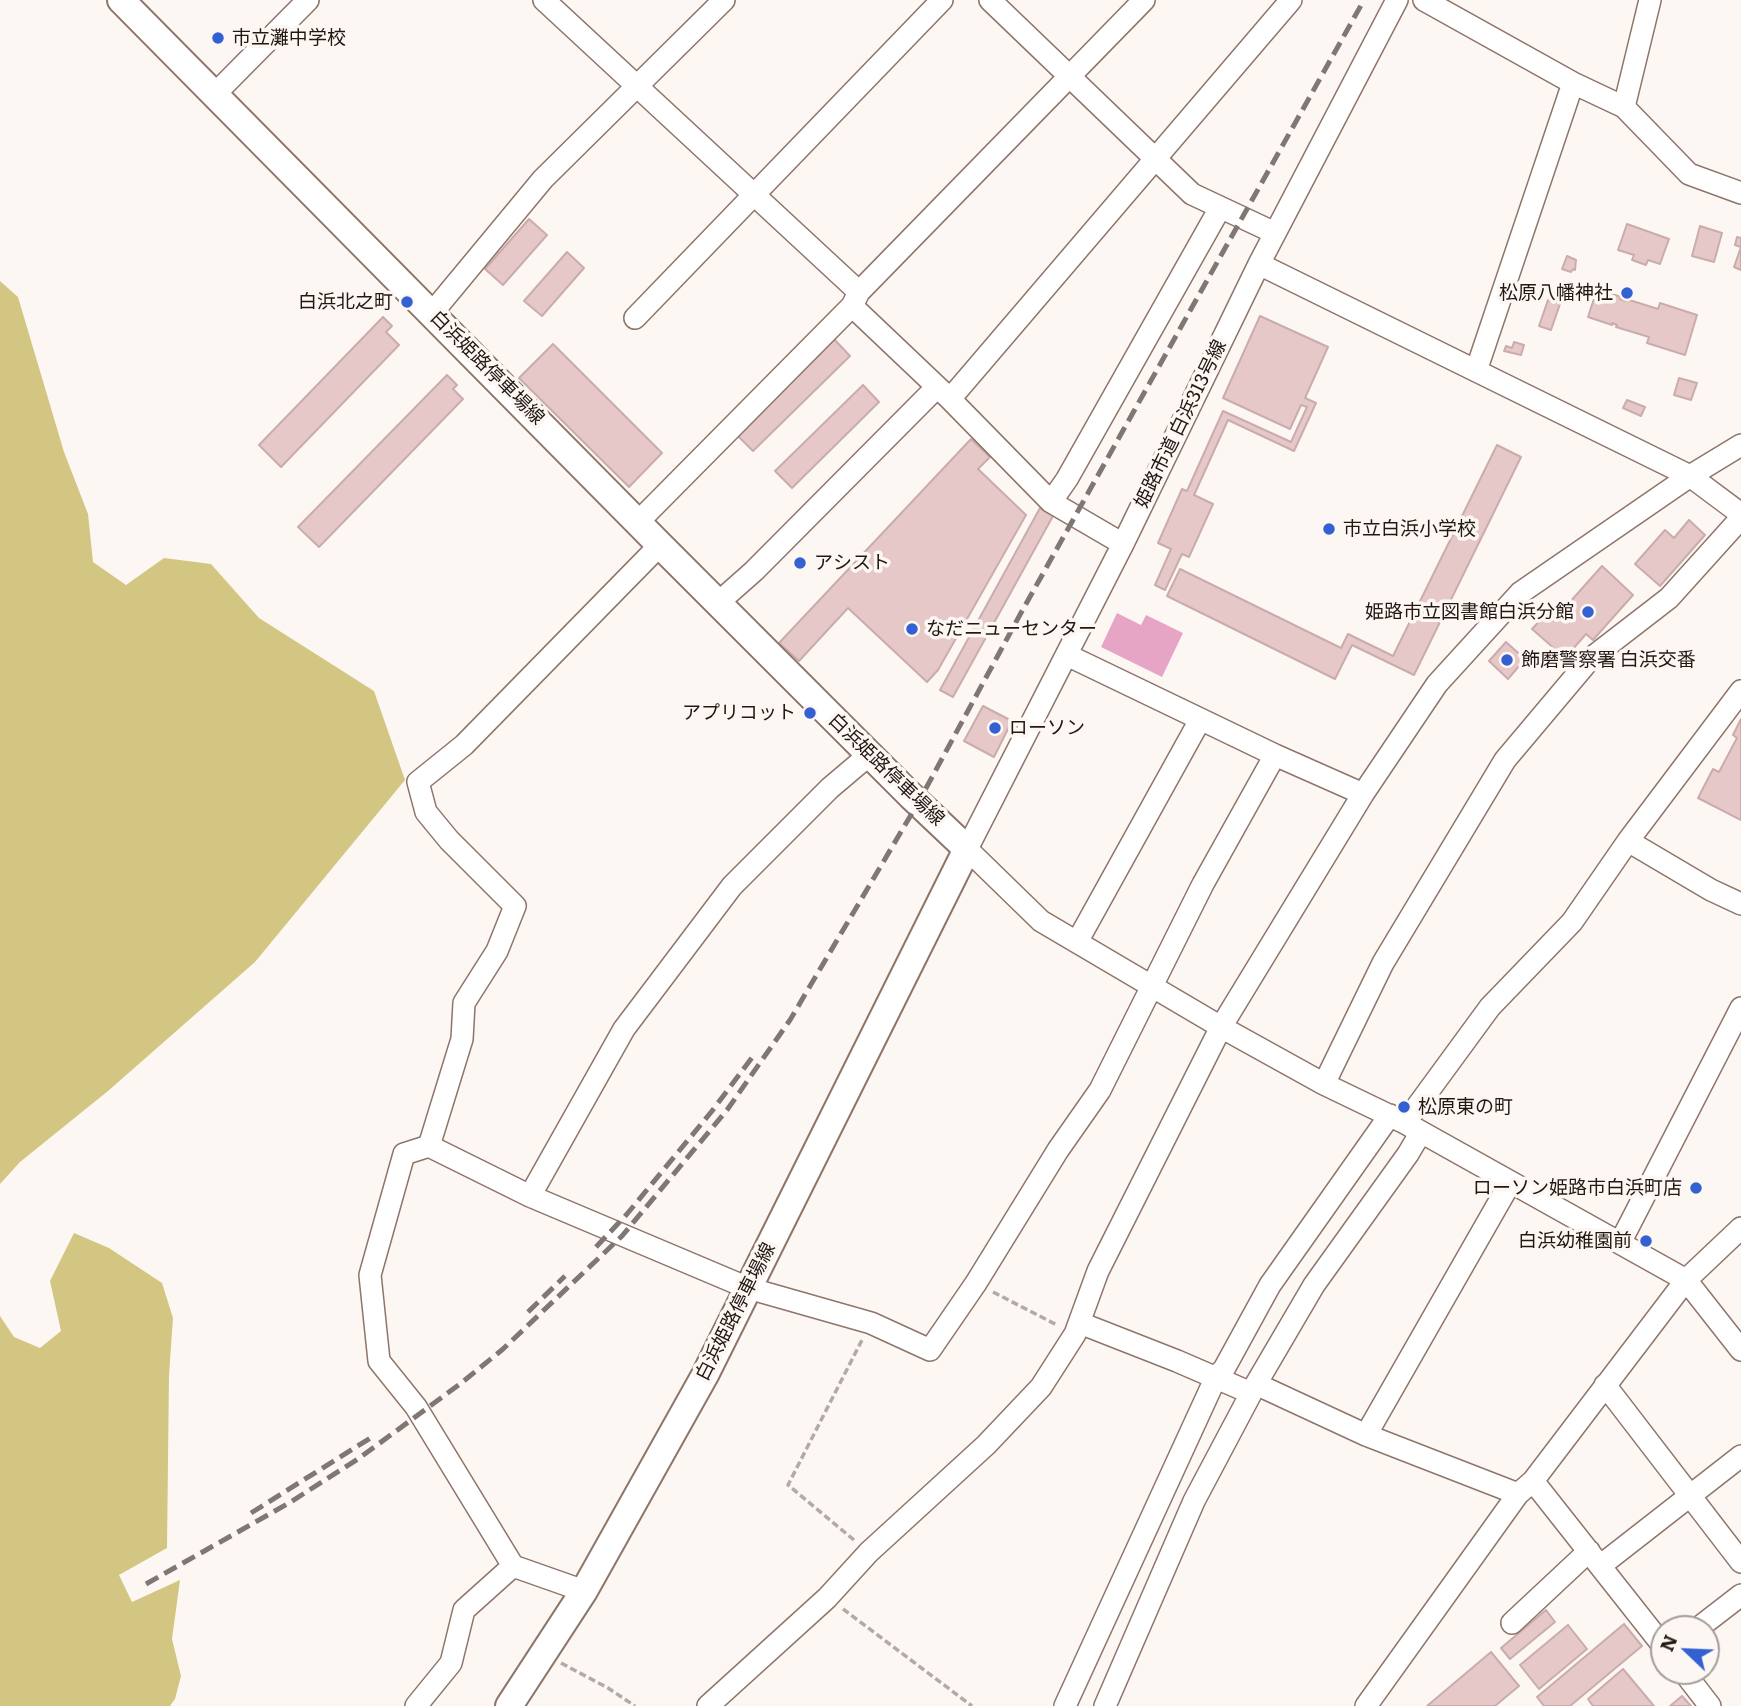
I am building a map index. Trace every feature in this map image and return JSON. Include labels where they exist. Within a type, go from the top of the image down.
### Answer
[{"type":"main road","name":"白浜姫路停車場線","points":[[121,0],[869,755],[967,849],[705,1375],[584,1591],[509,1706]]},
{"type":"street","points":[[214,95],[307,0]]},
{"type":"street","points":[[544,0],[754,193],[943,393],[1051,502],[1123,544]]},
{"type":"street","points":[[432,313],[543,180],[724,0]]},
{"type":"street","points":[[635,318],[942,0]]},
{"type":"street","points":[[990,0],[1192,194],[1275,233]]},
{"type":"street","points":[[638,522],[1144,0]]},
{"type":"street","points":[[719,602],[943,393],[1156,160],[1291,0]]},
{"type":"street","name":"姫路市道 白浜313号線","points":[[967,849],[1123,544],[1259,264],[1397,0]]},
{"type":"street","points":[[1423,0],[1573,83],[1624,107],[1689,174],[1741,193]]},
{"type":"street","points":[[1624,107],[1650,0]]},
{"type":"street","points":[[1476,371],[1573,83]]},
{"type":"street","points":[[1051,502],[1067,479],[1220,208]]},
{"type":"street","points":[[1259,264],[1690,476],[1741,516],[1669,598],[1590,659],[1505,760],[1382,963],[1324,1084]]},
{"type":"street","points":[[708,1706],[827,1598],[869,1552],[986,1445],[1041,1387],[1077,1329],[1098,1271],[1221,1027],[1363,794],[1437,684],[1520,593],[1690,476],[1741,445]]},
{"type":"street","points":[[429,1146],[461,1039],[464,1003],[497,951],[515,906],[449,840],[426,811],[418,782],[464,745],[660,545]]},
{"type":"street","points":[[1067,655],[1200,720],[1363,794]]},
{"type":"street","points":[[1065,1706],[1216,1377],[1224,1368],[1269,1285],[1405,1123],[1490,1007],[1572,922],[1628,841],[1741,691]]},
{"type":"street","points":[[1077,942],[1200,720]]},
{"type":"street","points":[[530,1196],[624,1028],[732,886],[830,788],[869,755]]},
{"type":"street","points":[[584,1591],[513,1566],[416,1407],[379,1361],[370,1275],[404,1154],[429,1146],[530,1196],[748,1288],[871,1323],[930,1350],[976,1283],[1058,1150],[1100,1090],[1203,884],[1275,755]]},
{"type":"street","points":[[1628,841],[1711,890],[1741,904]]},
{"type":"street","points":[[967,849],[1041,921],[1221,1027],[1324,1084],[1405,1123],[1686,1280],[1741,1350]]},
{"type":"street","points":[[1620,1243],[1741,1008]]},
{"type":"street","points":[[1105,1706],[1194,1501],[1253,1388],[1314,1284],[1408,1154],[1405,1123]]},
{"type":"street","points":[[1366,1435],[1510,1183]]},
{"type":"street","points":[[1376,1702],[1525,1487],[1686,1280],[1741,1228]]},
{"type":"street","points":[[1077,1329],[1253,1388],[1366,1435],[1525,1487],[1594,1559],[1650,1629]]},
{"type":"street","points":[[1605,1385],[1741,1562]]},
{"type":"street","points":[[1512,1623],[1594,1559],[1689,1495],[1741,1456]]},
{"type":"street","points":[[416,1706],[451,1663],[464,1611],[513,1566]]},
{"type":"street","points":[[1715,1615],[1741,1595]]},
{"type":"street","points":[[1694,1685],[1710,1706]]},
{"type":"path","points":[[976,1283],[1077,1329]]},
{"type":"path","points":[[869,1552],[788,1485],[871,1323]]},
{"type":"path","points":[[827,1598],[972,1706]]},
{"type":"path","points":[[544,1653],[635,1706]]},
{"type":"shaded area","points":[[0,281],[18,297],[64,452],[88,514],[93,562],[126,585],[164,558],[211,564],[259,618],[374,691],[405,780],[255,962],[108,1091],[20,1162],[0,1184]]},
{"type":"shaded area","points":[[1117,613],[1141,625],[1146,615],[1183,633],[1162,677],[1101,647]]},
{"type":"shaded area","points":[[74,1233],[109,1248],[162,1283],[173,1318],[169,1375],[167,1548],[119,1575],[132,1602],[180,1580],[172,1639],[181,1676],[175,1699],[170,1706],[0,1706],[0,1316],[14,1337],[40,1348],[61,1331],[50,1281]]},
{"type":"building","points":[[529,219],[547,235],[503,285],[485,269]]},
{"type":"building","points":[[1627,224],[1669,239],[1660,264],[1648,260],[1646,265],[1632,260],[1634,255],[1618,250]]},
{"type":"building","points":[[1700,226],[1722,233],[1714,262],[1692,256]]},
{"type":"building","points":[[1737,237],[1741,238],[1741,247],[1735,245]]},
{"type":"building","points":[[1741,247],[1741,270],[1734,267]]},
{"type":"building","points":[[567,252],[584,268],[542,316],[524,301]]},
{"type":"building","points":[[1567,256],[1576,260],[1575,270],[1571,272],[1562,269]]},
{"type":"building","points":[[1597,289],[1626,301],[1658,309],[1660,303],[1697,315],[1685,355],[1647,343],[1649,337],[1588,317]]},
{"type":"building","points":[[1548,300],[1560,304],[1551,330],[1539,326]]},
{"type":"building","points":[[1260,316],[1328,347],[1305,398],[1316,403],[1294,451],[1228,420],[1194,495],[1213,504],[1189,557],[1182,554],[1165,590],[1155,585],[1171,549],[1158,543],[1182,489],[1187,491],[1223,411],[1291,442],[1307,407],[1301,405],[1290,429],[1223,398]]},
{"type":"building","points":[[383,317],[392,326],[386,332],[399,345],[281,467],[259,445]]},
{"type":"building","points":[[834,339],[850,356],[753,451],[737,435]]},
{"type":"building","points":[[1514,342],[1524,345],[1521,355],[1504,351],[1506,346],[1512,348]]},
{"type":"building","points":[[553,344],[662,453],[629,487],[519,378]]},
{"type":"building","points":[[447,375],[457,385],[453,389],[463,399],[319,547],[298,527]]},
{"type":"building","points":[[1679,378],[1697,383],[1691,400],[1674,395]]},
{"type":"building","points":[[863,385],[879,402],[792,488],[775,471]]},
{"type":"building","points":[[1627,400],[1645,407],[1641,416],[1623,408]]},
{"type":"building","points":[[971,439],[990,457],[978,469],[1026,515],[938,670],[927,682],[848,608],[799,661],[779,643]]},
{"type":"building","points":[[1497,445],[1521,457],[1414,675],[1352,645],[1335,679],[1167,596],[1180,569],[1341,648],[1348,634],[1393,656]]},
{"type":"building","points":[[1040,508],[1053,516],[953,697],[940,690]]},
{"type":"building","points":[[1689,520],[1705,535],[1660,586],[1635,564],[1665,530],[1674,538]]},
{"type":"building","points":[[1602,566],[1633,595],[1593,640],[1586,634],[1565,658],[1532,629],[1546,614],[1553,621]]},
{"type":"building","name":"飾磨警察署 白浜交番","points":[[1506,642],[1525,659],[1508,679],[1489,661]]},
{"type":"building","points":[[983,706],[1012,721],[994,757],[964,741]]},
{"type":"building","points":[[1741,719],[1741,820],[1698,798],[1713,769],[1719,772],[1737,738],[1733,735]]},
{"type":"building","points":[[1546,1610],[1555,1622],[1510,1659],[1501,1648]]},
{"type":"building","points":[[1624,1624],[1642,1646],[1570,1706],[1544,1706],[1537,1697]]},
{"type":"building","points":[[1568,1625],[1587,1649],[1539,1689],[1520,1665]]},
{"type":"building","points":[[1491,1652],[1519,1686],[1495,1706],[1427,1706]]},
{"type":"building","points":[[1623,1669],[1654,1706],[1593,1706],[1588,1699]]},
{"type":"building","points":[[1682,1696],[1691,1706],[1670,1706]]},
{"type":"railway","points":[[146,1584],[289,1503],[358,1459],[503,1349],[622,1236],[727,1110],[790,1020],[918,803],[1022,611],[1364,0]]},
{"type":"railway","points":[[596,1247],[627,1214],[712,1111],[754,1055]]},
{"type":"railway","points":[[528,1312],[565,1276]]},
{"type":"railway","points":[[251,1513],[372,1437]]},
{"type":"place","name":"市立灘中学校","points":[[218,38]]},
{"type":"place","name":"松原八幡神社","points":[[1627,293]]},
{"type":"place","name":"白浜北之町","points":[[407,302]]},
{"type":"place","name":"市立白浜小学校","points":[[1329,529]]},
{"type":"place","name":"アシスト","points":[[800,563]]},
{"type":"place","name":"姫路市立図書館白浜分館","points":[[1588,612]]},
{"type":"place","name":"なだニューセンター","points":[[912,629]]},
{"type":"place","name":"飾磨警察署 白浜交番","points":[[1507,660]]},
{"type":"place","name":"アプリコット","points":[[810,713]]},
{"type":"place","name":"ローソン","points":[[995,728]]},
{"type":"place","name":"松原東の町","points":[[1404,1107]]},
{"type":"place","name":"ローソン姫路市白浜町店","points":[[1696,1188]]},
{"type":"place","name":"白浜幼稚園前","points":[[1646,1241]]}]
